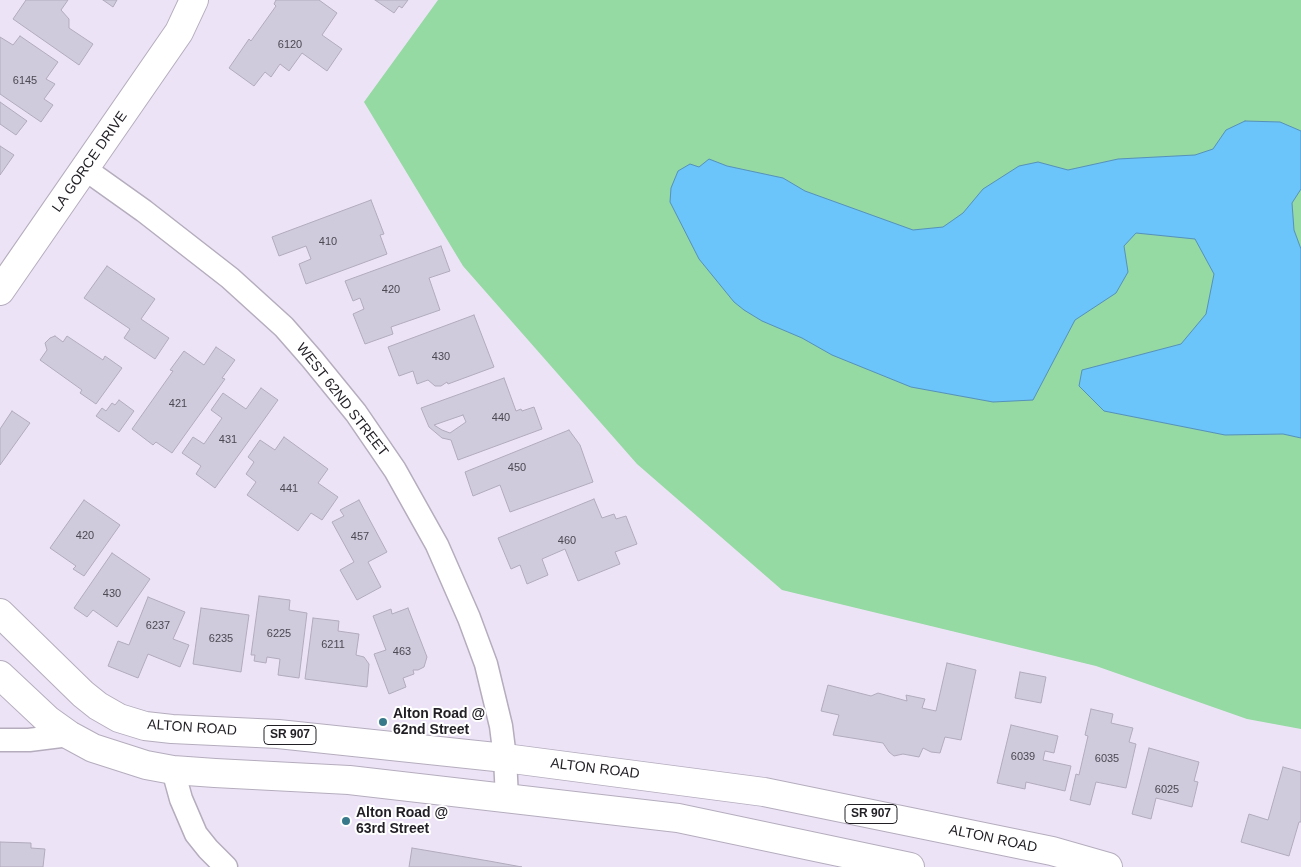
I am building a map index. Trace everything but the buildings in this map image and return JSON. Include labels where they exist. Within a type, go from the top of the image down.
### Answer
[{"type":"main road","name":"LA GORCE DRIVE","points":[[179,32],[194,0]]},
{"type":"main road","name":"LA GORCE DRIVE","points":[[0,291],[179,32],[208,0]]},
{"type":"main road","name":"ALTON ROAD","points":[[0,612],[83,694],[98,706],[120,718],[145,726],[278,734],[505,758],[764,792],[1052,852],[1108,867]]},
{"type":"main road","points":[[0,675],[48,720],[70,736],[93,748],[146,765],[173,770],[349,780],[678,818],[910,867]]},
{"type":"street","name":"WEST 62ND STREET","points":[[85,169],[186,242],[263,307],[312,359],[356,413],[395,470],[437,545],[469,618],[492,684],[501,726],[507,798]]},
{"type":"street","points":[[0,740],[29,740],[70,736]]},
{"type":"street","points":[[173,770],[181,799],[196,834],[226,867]]},
{"type":"green space","points":[[438,0],[1301,0],[1301,729],[1247,719],[1096,666],[782,590],[637,464],[463,266],[364,102]]},
{"type":"water","points":[[1245,121],[1280,122],[1301,131],[1301,189],[1292,203],[1294,230],[1301,249],[1301,438],[1283,434],[1225,435],[1104,411],[1079,386],[1082,370],[1181,344],[1206,314],[1214,274],[1195,239],[1136,233],[1124,246],[1128,272],[1116,293],[1075,320],[1033,400],[993,402],[911,387],[832,355],[802,338],[762,321],[744,310],[734,302],[699,259],[670,202],[671,188],[678,171],[690,164],[699,167],[709,159],[727,166],[783,178],[805,191],[913,230],[943,227],[963,213],[983,189],[1019,166],[1038,162],[1068,170],[1118,159],[1195,155],[1213,149],[1226,130]]},
{"type":"place","name":"Alton Road @ 62nd Street","points":[[383,722]]},
{"type":"place","name":"Alton Road @ 63rd Street","points":[[346,821]]}]
